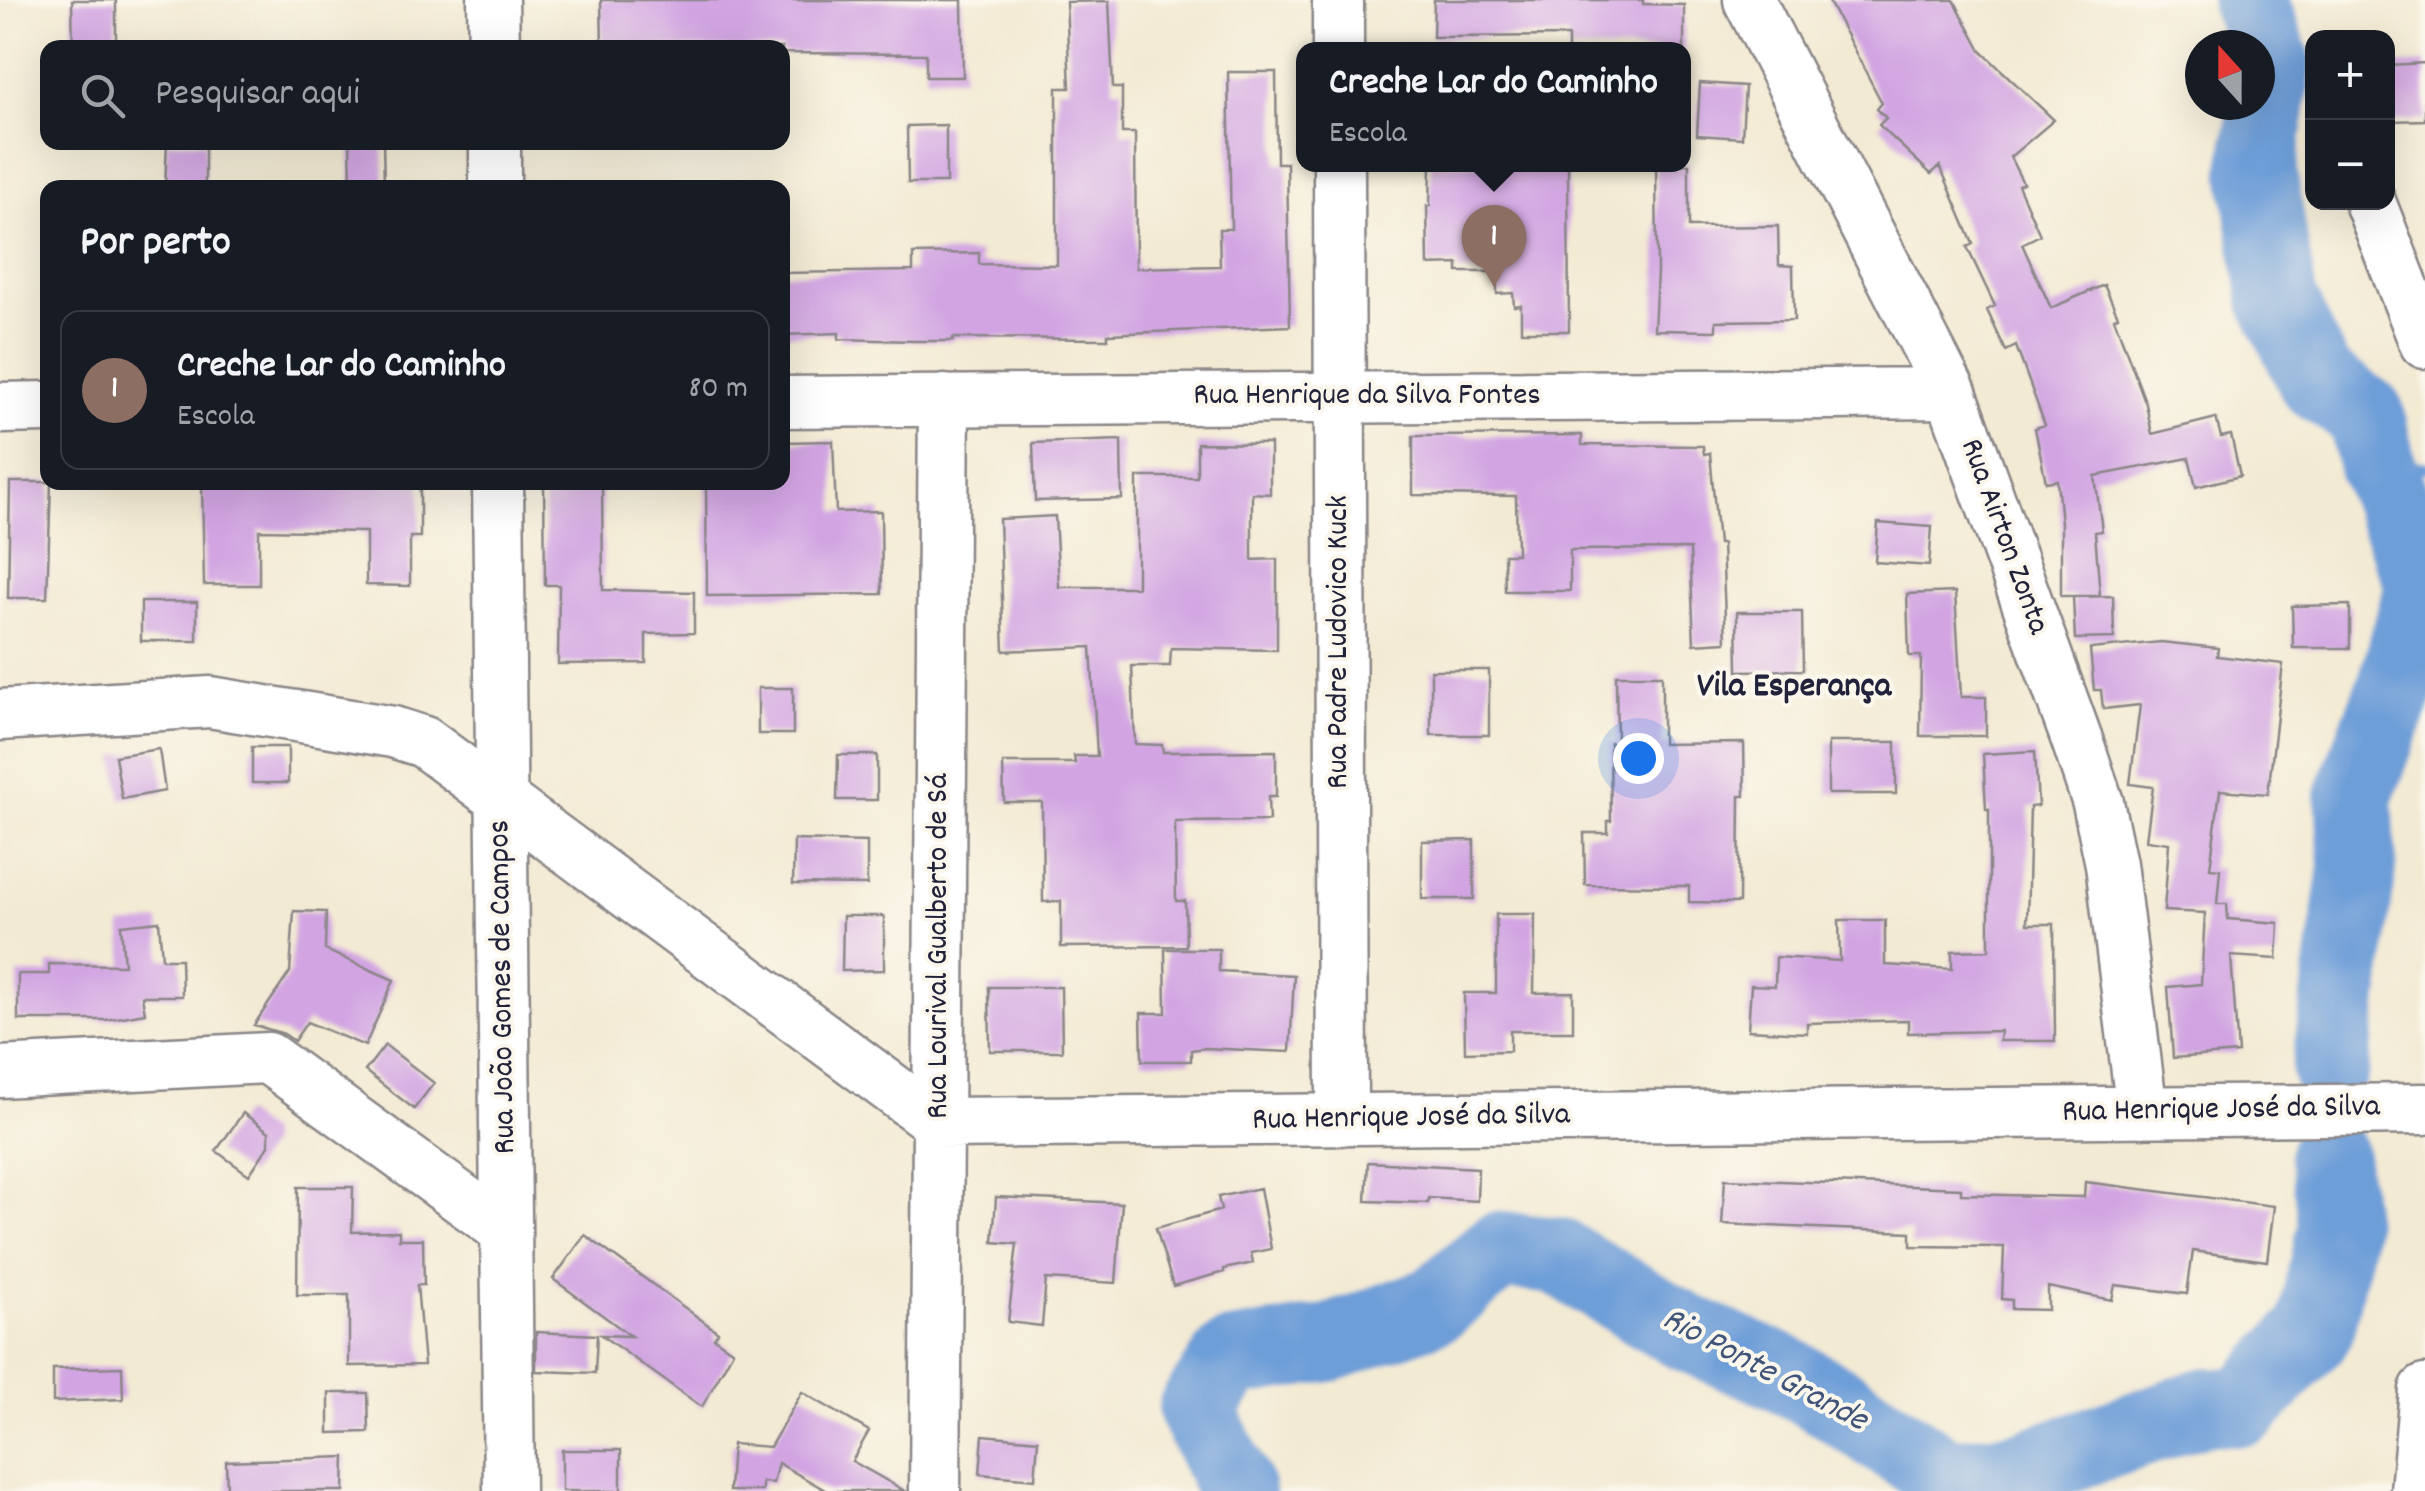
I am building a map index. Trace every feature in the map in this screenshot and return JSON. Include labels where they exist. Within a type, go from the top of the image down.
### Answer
[{"type":"street","points":[[493,0],[494,40]]},
{"type":"street","points":[[1338,0],[1338,42]]},
{"type":"street","name":"Rua Airton Zonta","points":[[1749,0],[1950,393],[2098,804],[2111,864],[2142,1112]]},
{"type":"street","points":[[495,150],[495,180]]},
{"type":"street","name":"Rua Padre Ludovico Kuck","points":[[1338,172],[1342,1120]]},
{"type":"street","points":[[2373,210],[2425,343]]},
{"type":"street","name":"Rua Henrique da Silva Fontes","points":[[790,402],[1950,393]]},
{"type":"street","name":"Rua Lourival Gualberto de Sá","points":[[935,1491],[944,400]]},
{"type":"street","points":[[0,408],[40,407]]},
{"type":"street","name":"Rua João Gomes de Campos","points":[[498,490],[508,1491]]},
{"type":"street","points":[[0,715],[210,702],[394,732],[424,742],[452,759],[502,802],[938,1123]]},
{"type":"street","points":[[0,1072],[268,1058],[506,1231]]},
{"type":"street","name":"Rua Henrique José da Silva","points":[[938,1123],[2425,1109]]},
{"type":"street","points":[[2416,1491],[2425,1390]]},
{"type":"building","points":[[72,0],[116,0],[116,40],[73,40]]},
{"type":"building","points":[[601,0],[962,0],[963,77],[926,77],[926,54],[790,53],[790,40],[602,40]]},
{"type":"building","points":[[1434,0],[1643,0],[1643,4],[1684,5],[1684,42],[1568,42],[1568,36],[1433,37]]},
{"type":"building","points":[[1828,0],[1954,0],[1981,51],[2054,120],[2010,157],[2040,235],[2022,244],[2051,308],[2104,285],[2118,316],[2114,318],[2146,404],[2152,434],[2216,418],[2221,437],[2231,435],[2240,476],[2196,487],[2189,458],[2095,476],[2102,531],[2095,532],[2100,596],[2061,596],[2057,480],[2046,482],[2035,428],[2045,425],[2016,346],[2006,351],[1987,310],[1995,306],[1967,247],[1973,244],[1940,166],[1931,174],[1879,125],[1886,118],[1877,109],[1882,103]]},
{"type":"building","points":[[1109,1],[1113,88],[1122,88],[1122,133],[1135,133],[1136,268],[1220,266],[1219,229],[1231,229],[1228,72],[1276,72],[1277,163],[1287,163],[1290,326],[1108,334],[1108,339],[914,341],[839,339],[839,333],[790,335],[790,273],[913,271],[913,254],[979,253],[979,264],[1057,265],[1057,88],[1070,88],[1066,2]]},
{"type":"building","points":[[2425,63],[2425,120],[2395,121],[2395,65]]},
{"type":"building","points":[[1700,83],[1745,86],[1742,138],[1697,135]]},
{"type":"building","points":[[946,125],[946,183],[908,183],[907,126]]},
{"type":"building","points":[[167,150],[205,150],[205,180],[165,180]]},
{"type":"building","points":[[350,150],[383,150],[384,180],[351,180]]},
{"type":"building","points":[[1431,172],[1568,172],[1569,331],[1521,331],[1521,305],[1514,306],[1513,293],[1497,294],[1497,272],[1458,272],[1458,264],[1428,265]]},
{"type":"building","points":[[1656,172],[1689,172],[1689,227],[1778,226],[1779,265],[1793,266],[1794,320],[1716,321],[1716,331],[1654,330]]},
{"type":"building","points":[[1582,435],[1582,445],[1703,446],[1704,454],[1710,453],[1718,544],[1722,544],[1726,642],[1694,644],[1690,549],[1570,550],[1570,591],[1505,591],[1504,554],[1517,554],[1516,496],[1413,495],[1413,436]]},
{"type":"building","points":[[1121,440],[1122,499],[1035,501],[1033,443]]},
{"type":"building","points":[[833,441],[836,512],[881,511],[882,594],[707,596],[706,490],[790,490],[790,442]]},
{"type":"building","points":[[1197,443],[1270,444],[1270,494],[1252,493],[1252,560],[1277,559],[1277,650],[1171,648],[1170,666],[1132,666],[1135,744],[1162,745],[1163,752],[1276,751],[1276,797],[1268,797],[1269,821],[1175,822],[1176,901],[1185,901],[1186,946],[1061,947],[1061,901],[1043,902],[1042,802],[1004,802],[1003,763],[1075,763],[1074,756],[1097,756],[1091,647],[1004,651],[999,519],[1055,516],[1059,587],[1137,587],[1137,477],[1197,477]]},
{"type":"building","points":[[10,482],[40,482],[40,490],[51,490],[47,598],[8,598]]},
{"type":"building","points":[[202,490],[420,490],[420,537],[410,537],[410,586],[366,585],[366,532],[259,530],[259,585],[204,585]]},
{"type":"building","points":[[544,490],[602,490],[603,590],[694,592],[694,633],[646,634],[646,663],[558,664],[559,585],[545,585]]},
{"type":"building","points":[[1878,523],[1932,527],[1929,566],[1875,562]]},
{"type":"building","points":[[1955,592],[1961,697],[1986,697],[1986,736],[1920,736],[1921,656],[1909,656],[1907,594]]},
{"type":"building","points":[[2113,596],[2114,638],[2075,639],[2073,597]]},
{"type":"building","points":[[141,602],[197,602],[197,641],[141,641]]},
{"type":"building","points":[[2350,605],[2350,648],[2293,648],[2292,606]]},
{"type":"building","points":[[1737,612],[1802,612],[1803,670],[1738,671]]},
{"type":"building","points":[[2161,642],[2218,648],[2217,656],[2283,664],[2268,794],[2220,790],[2210,868],[2220,869],[2217,904],[2227,904],[2228,919],[2279,923],[2277,959],[2231,956],[2238,1053],[2173,1058],[2168,987],[2201,984],[2205,913],[2164,911],[2169,843],[2146,840],[2153,787],[2130,784],[2140,705],[2103,709],[2101,690],[2094,690],[2090,649]]},
{"type":"building","points":[[1431,670],[1489,670],[1489,735],[1431,735]]},
{"type":"building","points":[[1616,675],[1662,675],[1662,744],[1744,743],[1739,903],[1689,902],[1689,886],[1585,885],[1584,833],[1608,833],[1611,821],[1610,743],[1617,743]]},
{"type":"building","points":[[758,688],[793,688],[793,734],[758,734]]},
{"type":"building","points":[[1828,742],[1896,742],[1896,794],[1828,794]]},
{"type":"building","points":[[252,747],[288,747],[288,783],[252,783]]},
{"type":"building","points":[[159,749],[165,791],[122,799],[115,756]]},
{"type":"building","points":[[2035,751],[2038,806],[2030,807],[2027,924],[2054,924],[2055,1041],[1999,1041],[2000,1031],[1908,1033],[1908,1020],[1807,1023],[1807,1033],[1748,1030],[1751,985],[1775,986],[1776,957],[1840,961],[1839,920],[1885,920],[1885,965],[1952,969],[1952,951],[1989,950],[1989,809],[1983,754]]},
{"type":"building","points":[[838,755],[877,755],[877,800],[837,800]]},
{"type":"building","points":[[794,840],[867,842],[867,885],[793,884]]},
{"type":"building","points":[[1474,840],[1474,899],[1422,899],[1422,841]]},
{"type":"building","points":[[294,911],[326,912],[325,950],[394,980],[365,1046],[307,1022],[294,1041],[254,1025],[290,972]]},
{"type":"building","points":[[1496,914],[1535,914],[1534,993],[1573,992],[1573,1031],[1510,1031],[1510,1051],[1465,1052],[1464,993],[1496,993]]},
{"type":"building","points":[[843,916],[884,916],[884,970],[842,971]]},
{"type":"building","points":[[159,921],[162,959],[181,959],[182,996],[142,996],[145,1013],[106,1020],[18,1020],[18,974],[49,974],[49,964],[124,965],[121,925]]},
{"type":"building","points":[[1165,949],[1219,949],[1219,971],[1294,975],[1290,1052],[1205,1048],[1191,1050],[1191,1061],[1142,1061],[1141,1013],[1166,1013]]},
{"type":"building","points":[[989,987],[1061,987],[1062,1051],[990,1051]]},
{"type":"building","points":[[385,1045],[434,1083],[414,1109],[365,1071]]},
{"type":"building","points":[[243,1113],[269,1132],[269,1145],[249,1175],[216,1151]]},
{"type":"building","points":[[1368,1162],[1478,1168],[1477,1201],[1366,1201]]},
{"type":"building","points":[[1725,1179],[1961,1188],[1961,1194],[2084,1197],[2085,1182],[2274,1206],[2267,1261],[2193,1251],[2187,1294],[2115,1285],[2112,1300],[2048,1287],[2048,1310],[2012,1309],[2012,1300],[2002,1299],[2004,1247],[1911,1246],[1911,1232],[1722,1224]]},
{"type":"building","points":[[298,1187],[353,1187],[352,1232],[399,1231],[399,1239],[423,1239],[424,1285],[417,1285],[424,1365],[349,1366],[349,1295],[297,1295]]},
{"type":"building","points":[[1260,1188],[1271,1249],[1251,1253],[1253,1263],[1173,1286],[1156,1228],[1221,1210],[1218,1197]]},
{"type":"building","points":[[996,1197],[1122,1203],[1116,1283],[1046,1279],[1042,1326],[1008,1322],[1017,1244],[993,1242]]},
{"type":"building","points":[[585,1235],[718,1332],[714,1338],[733,1351],[702,1407],[601,1335],[631,1336],[553,1279]]},
{"type":"building","points":[[536,1332],[597,1335],[595,1373],[536,1371]]},
{"type":"building","points":[[122,1367],[123,1399],[53,1402],[53,1369]]},
{"type":"building","points":[[802,1392],[869,1431],[852,1461],[905,1491],[827,1491],[778,1463],[773,1483],[762,1482],[762,1491],[729,1491],[732,1444],[770,1447]]},
{"type":"building","points":[[329,1393],[368,1393],[369,1432],[329,1433]]},
{"type":"building","points":[[983,1435],[1038,1440],[1035,1479],[980,1474]]},
{"type":"building","points":[[562,1450],[621,1450],[621,1491],[562,1491]]},
{"type":"building","points":[[345,1457],[344,1491],[227,1491],[226,1461]]},
{"type":"waterway","name":"Rio Ponte Grande","points":[[2249,0],[2273,65],[2258,171],[2278,300],[2316,380],[2366,415],[2377,466],[2424,585],[2397,684],[2354,796],[2358,867],[2330,1069]]},
{"type":"waterway","points":[[2377,466],[2425,467]]},
{"type":"waterway","name":"Rio Ponte Grande","points":[[1236,1491],[1197,1409],[1231,1359],[1330,1343],[1435,1305],[1500,1250],[1557,1256],[1683,1331],[1784,1374],[1834,1402],[1949,1478],[2024,1469],[2206,1406],[2244,1407],[2315,1330],[2337,1226],[2328,1155]]},
{"type":"place","name":"Creche Lar do Caminho","points":[[1494,287]]},
{"type":"district","name":"Vila Esperança","points":[[1794,688]]}]
